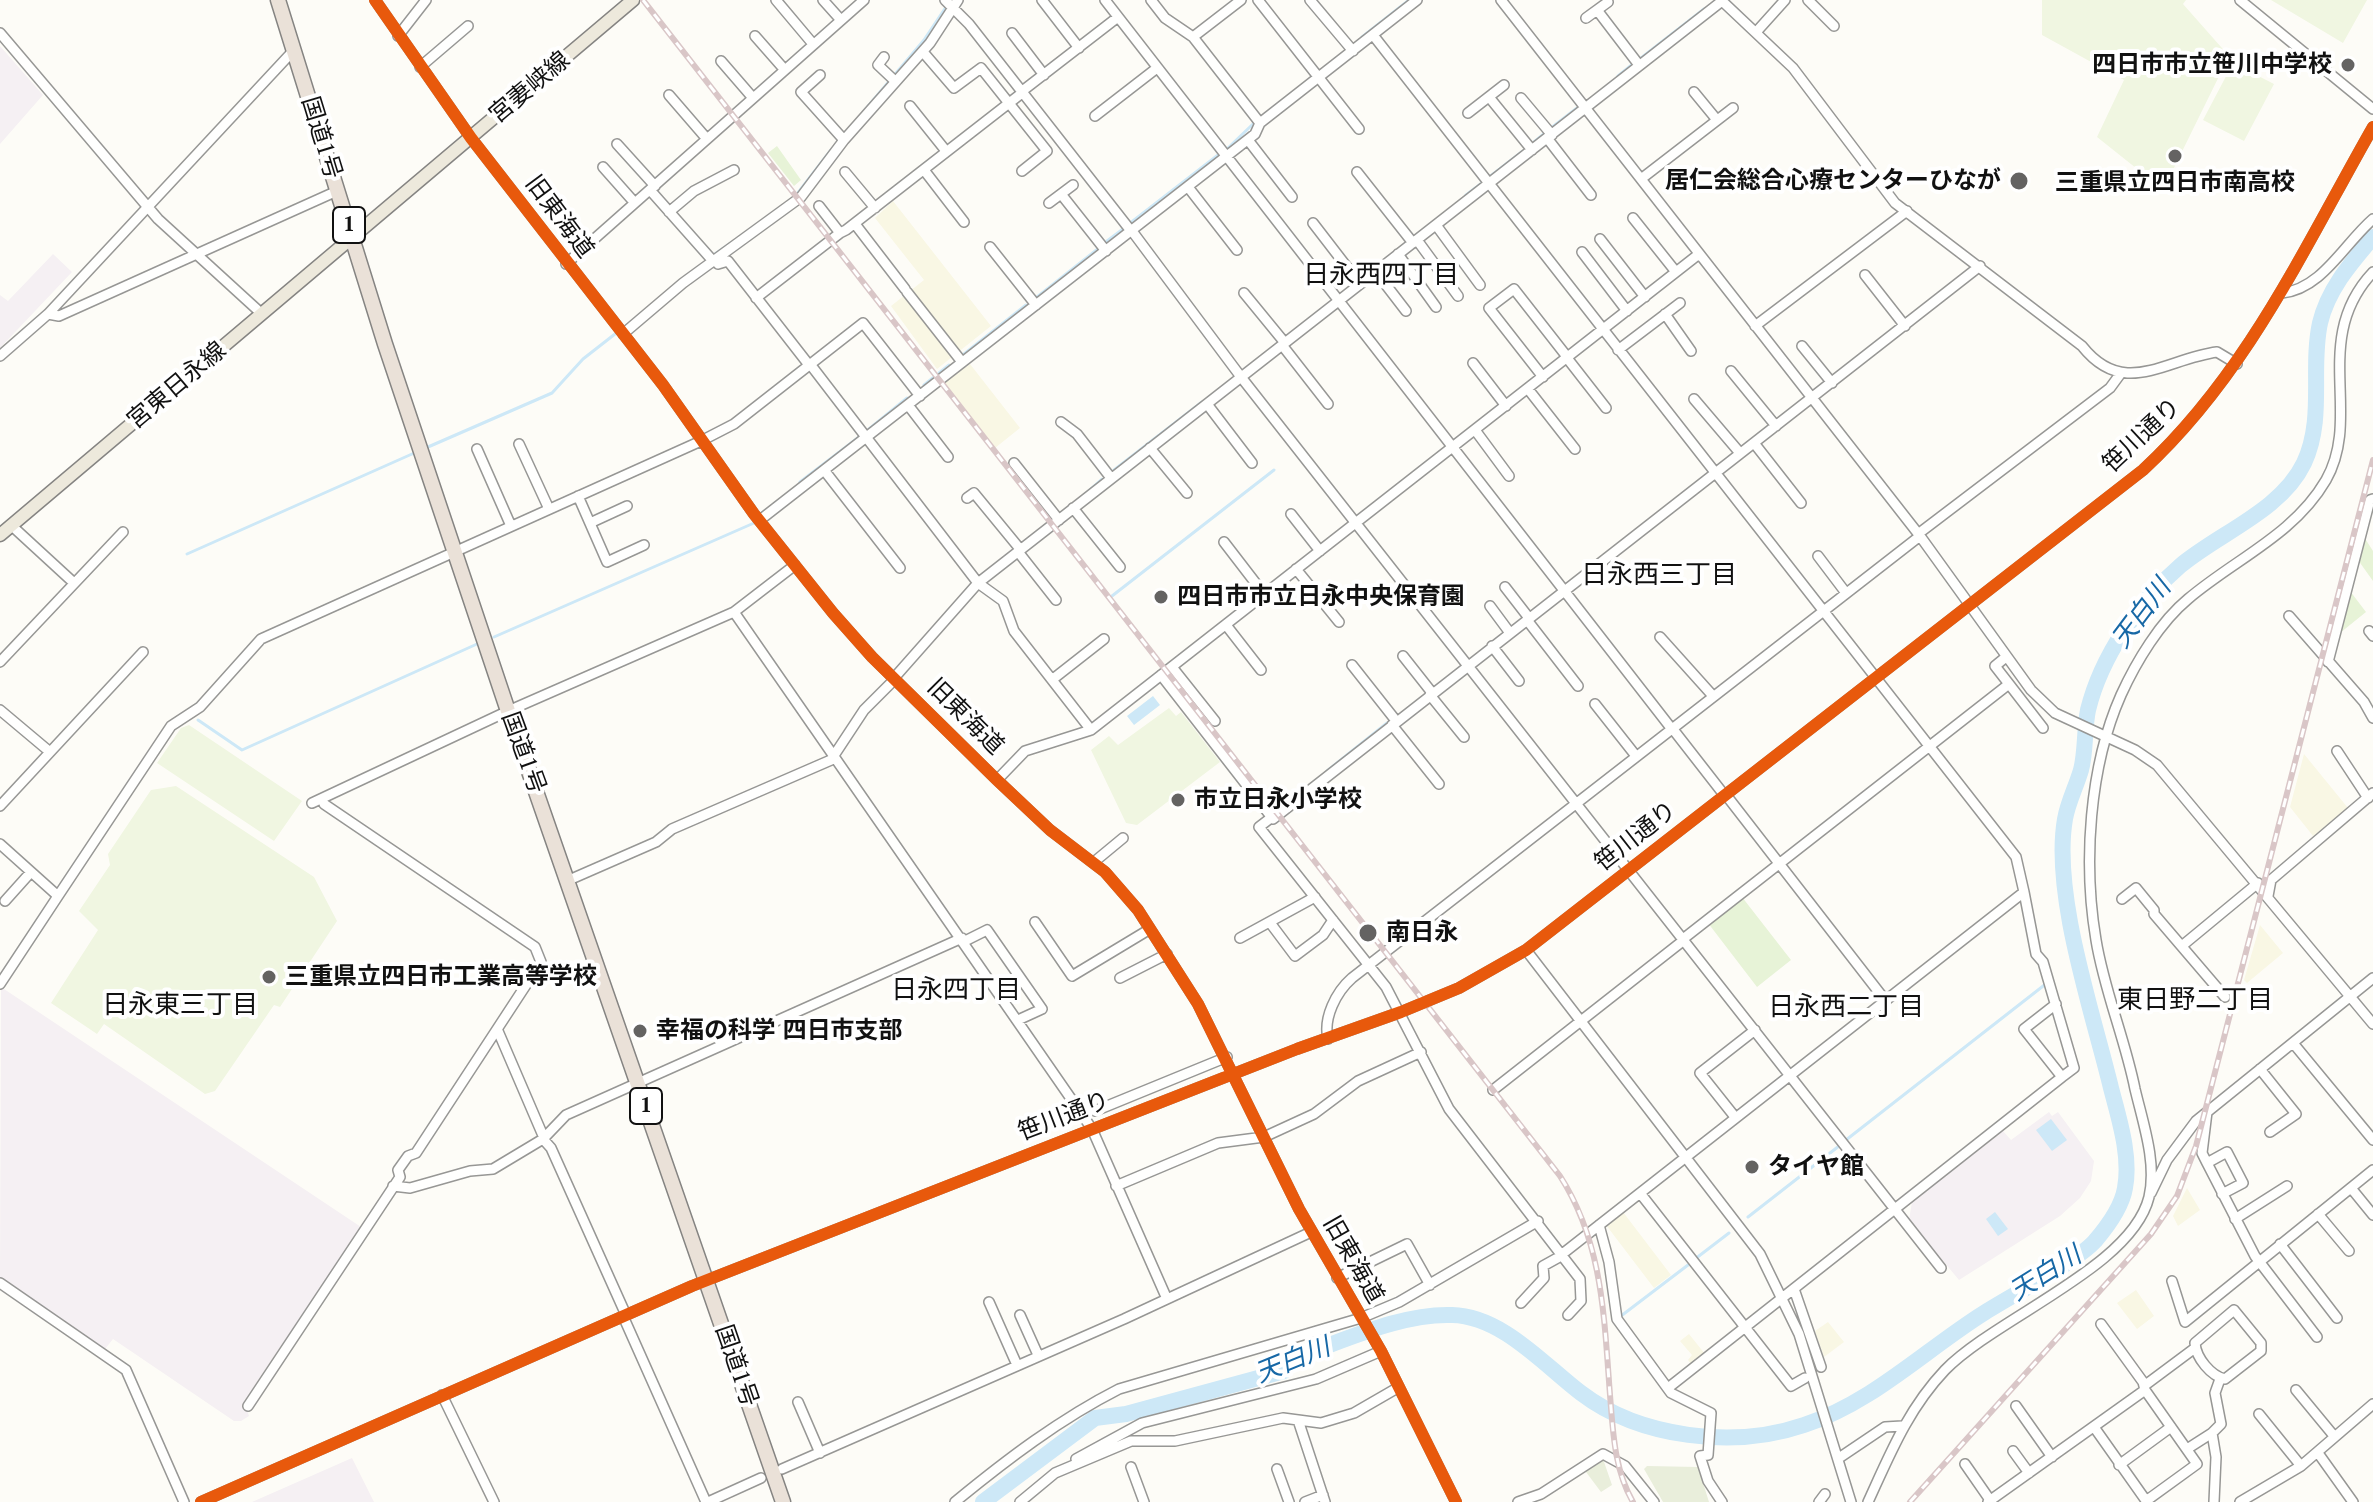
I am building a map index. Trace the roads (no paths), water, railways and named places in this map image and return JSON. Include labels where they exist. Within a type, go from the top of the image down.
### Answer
[{"type":"highway","name":"国道1号","points":[[278,0],[337,191],[508,711],[783,1502]]},
{"type":"main road","name":"宮妻峡線","points":[[353,237],[633,0]]},
{"type":"main road","name":"宮東日永線","points":[[0,535],[353,237]]},
{"type":"street","name":"旧東海道","points":[[375,0],[471,138],[623,334],[760,520],[850,632],[997,780],[1050,830],[1094,862],[1121,888],[1167,954],[1227,1057],[1311,1232],[1381,1350],[1456,1502]]},
{"type":"street","points":[[398,36],[426,0]]},
{"type":"street","points":[[776,0],[813,44]]},
{"type":"street","points":[[823,0],[840,19]]},
{"type":"street","points":[[566,264],[864,0]]},
{"type":"street","points":[[1042,0],[1079,48]]},
{"type":"street","points":[[1105,0],[1885,1000]]},
{"type":"street","points":[[1151,0],[1165,18],[1193,37],[1260,123]]},
{"type":"street","points":[[1193,37],[1241,0]]},
{"type":"street","points":[[1258,0],[1359,129]]},
{"type":"street","points":[[1310,0],[1353,51]]},
{"type":"street","points":[[760,520],[1248,140],[1260,123],[1417,0]]},
{"type":"street","points":[[1501,0],[1919,535],[2040,700],[2063,718],[2157,765],[2373,1024]]},
{"type":"street","points":[[569,880],[833,756],[864,710],[978,583],[1722,0],[1758,30],[1804,80],[1885,193],[2082,346],[2096,364],[2110,372],[2121,373],[2169,366],[2213,352],[2237,364]]},
{"type":"street","points":[[1758,30],[1785,0]]},
{"type":"street","points":[[1808,0],[1834,26]]},
{"type":"street","points":[[2240,0],[2373,109]]},
{"type":"street","points":[[623,334],[710,263],[801,197],[842,138],[892,79],[923,52],[951,2],[1241,377],[1941,1268]]},
{"type":"street","points":[[1586,18],[1608,2]]},
{"type":"street","points":[[1597,10],[1639,65]]},
{"type":"street","points":[[756,298],[1118,17]]},
{"type":"street","points":[[420,67],[468,26]]},
{"type":"street","points":[[0,33],[149,206],[262,314]]},
{"type":"street","points":[[1012,33],[1044,75]]},
{"type":"street","points":[[1373,35],[2016,857],[2036,954],[2043,962],[2074,1068],[1668,1388]]},
{"type":"street","points":[[755,36],[784,69]]},
{"type":"street","points":[[0,356],[48,314],[294,50]]},
{"type":"street","points":[[923,52],[954,88],[981,68],[1047,151],[1022,171]]},
{"type":"street","points":[[884,57],[878,65],[892,79]]},
{"type":"street","points":[[721,61],[753,98]]},
{"type":"street","points":[[1095,116],[1157,68]]},
{"type":"street","points":[[820,75],[801,92],[842,138]]},
{"type":"street","points":[[1468,113],[1504,85]]},
{"type":"street","points":[[1694,92],[1717,120]]},
{"type":"street","points":[[669,95],[707,139]]},
{"type":"street","points":[[1489,97],[1532,150]]},
{"type":"street","points":[[1521,98],[1591,195]]},
{"type":"street","points":[[910,106],[946,151]]},
{"type":"street","points":[[1641,179],[1733,108]]},
{"type":"street","name":"笹川通り","points":[[201,1502],[624,1315],[1092,1129],[1401,1012],[1459,988],[1526,950],[2143,470],[2183,432],[2237,364],[2282,293],[2373,127]]},
{"type":"street","points":[[1248,140],[1292,197]]},
{"type":"street","points":[[617,144],[711,268],[727,259],[978,583],[1000,597],[1014,631],[1091,730]]},
{"type":"street","points":[[603,167],[634,202]]},
{"type":"street","points":[[669,212],[694,191],[734,170]]},
{"type":"street","points":[[924,170],[964,222]]},
{"type":"street","points":[[845,172],[875,208]]},
{"type":"street","points":[[1357,172],[1458,296]]},
{"type":"street","points":[[1049,203],[1073,185]]},
{"type":"street","points":[[1188,187],[1237,250]]},
{"type":"street","points":[[48,314],[59,316],[337,191]]},
{"type":"street","points":[[1061,194],[1106,251]]},
{"type":"street","points":[[819,206],[840,233]]},
{"type":"street","points":[[1755,326],[1907,211]]},
{"type":"street","points":[[1633,218],[1676,272]]},
{"type":"street","points":[[2282,293],[2295,292],[2315,281],[2345,245],[2373,219]]},
{"type":"street","points":[[1313,223],[1360,284]]},
{"type":"street","points":[[855,224],[962,362]]},
{"type":"street","points":[[1436,225],[1480,285]]},
{"type":"street","points":[[1600,239],[1645,297]]},
{"type":"street","points":[[990,247],[1036,305]]},
{"type":"street","points":[[1582,252],[1627,311]]},
{"type":"street","points":[[1398,254],[1436,307]]},
{"type":"street","points":[[997,780],[1025,751],[1091,730],[1699,254]]},
{"type":"street","points":[[1568,1315],[1581,1301],[1580,1279],[1449,1109],[1401,1012],[1368,964],[1259,827],[1980,266]]},
{"type":"street","points":[[1376,272],[1406,311]]},
{"type":"street","points":[[2148,1199],[2151,1167],[2144,1131],[2126,1045],[2096,940],[2091,811],[2108,738],[2120,696],[2170,617],[2187,599],[2297,519],[2332,469],[2339,428],[2337,368],[2343,329],[2352,299],[2373,272]]},
{"type":"street","points":[[1865,275],[1905,326]]},
{"type":"street","points":[[1543,377],[1489,308],[1514,289],[1606,408]]},
{"type":"street","points":[[1244,293],[1328,404]]},
{"type":"street","points":[[1618,350],[1680,303]]},
{"type":"street","points":[[1665,314],[1691,351]]},
{"type":"street","points":[[0,984],[171,726],[200,707],[261,639],[734,424],[863,323],[920,396]]},
{"type":"street","points":[[1802,346],[1832,383]]},
{"type":"street","points":[[1473,363],[1506,406]]},
{"type":"street","points":[[1731,371],[1776,426]]},
{"type":"street","points":[[1328,1039],[1325,1026],[1338,993],[1368,964],[2110,388],[2121,373]]},
{"type":"street","points":[[1528,389],[1575,449]]},
{"type":"street","points":[[1694,399],[1740,453]]},
{"type":"street","points":[[1207,404],[1252,463]]},
{"type":"street","points":[[908,405],[948,457]]},
{"type":"street","points":[[1061,422],[1077,434],[1111,478]]},
{"type":"street","points":[[1475,430],[1509,476]]},
{"type":"street","points":[[1754,443],[1801,503]]},
{"type":"street","points":[[519,444],[549,509]]},
{"type":"street","points":[[1150,448],[1187,493]]},
{"type":"street","points":[[477,449],[511,526]]},
{"type":"street","points":[[1014,463],[1059,520]]},
{"type":"street","points":[[824,470],[900,568]]},
{"type":"street","points":[[967,498],[974,493],[1056,600]]},
{"type":"street","points":[[578,496],[607,562],[644,545]]},
{"type":"street","points":[[2328,662],[2370,500],[2373,499]]},
{"type":"street","points":[[590,523],[627,506]]},
{"type":"street","points":[[1073,508],[1120,567]]},
{"type":"street","points":[[1291,514],[1320,551]]},
{"type":"street","points":[[12,526],[74,583]]},
{"type":"street","points":[[0,662],[123,532]]},
{"type":"street","points":[[1224,542],[1264,594]]},
{"type":"street","points":[[1818,556],[1846,593]]},
{"type":"street","points":[[312,803],[508,711],[734,612],[795,565]]},
{"type":"street","points":[[1296,569],[1339,622]]},
{"type":"street","points":[[1505,587],[1578,686]]},
{"type":"street","points":[[1490,606],[1510,633]]},
{"type":"street","points":[[734,612],[1092,1129],[1167,1299]]},
{"type":"street","points":[[2289,616],[2364,702],[2373,718]]},
{"type":"street","points":[[1226,625],[1261,670]]},
{"type":"street","points":[[1660,637],[1713,696]]},
{"type":"street","points":[[1053,679],[1104,639]]},
{"type":"street","points":[[1492,646],[1519,681]]},
{"type":"street","points":[[0,806],[143,652]]},
{"type":"street","points":[[1403,656],[1464,737]]},
{"type":"street","points":[[2006,657],[1995,666],[2043,728]]},
{"type":"street","points":[[1352,665],[1439,784]]},
{"type":"street","points":[[1172,667],[1215,721]]},
{"type":"street","points":[[1161,675],[1272,817]]},
{"type":"street","points":[[1493,1090],[2009,684]]},
{"type":"street","points":[[1595,704],[1636,756]]},
{"type":"street","points":[[0,710],[50,752]]},
{"type":"street","points":[[2268,896],[2271,880],[2370,796],[2337,751]]},
{"type":"street","points":[[248,1406],[400,1177],[398,1170],[408,1156],[416,1153],[540,967],[540,952],[324,804]]},
{"type":"street","points":[[1094,862],[1123,838]]},
{"type":"street","points":[[0,844],[58,896]]},
{"type":"street","points":[[5,901],[31,872]]},
{"type":"street","points":[[2183,945],[2258,883]]},
{"type":"street","points":[[2122,899],[2136,888],[2154,914],[2225,997]]},
{"type":"street","points":[[1521,1303],[1544,1278],[1543,1266],[2024,892]]},
{"type":"street","points":[[1240,938],[1271,924],[1315,897]]},
{"type":"street","points":[[1271,924],[1295,956],[1323,935],[1333,920]]},
{"type":"street","points":[[1035,922],[1072,976],[1150,929]]},
{"type":"street","points":[[393,1186],[410,1188],[470,1171],[493,1169],[543,1138],[566,1115],[987,930],[1042,1009],[1018,1020]]},
{"type":"street","points":[[1526,950],[1742,1228],[1783,1298],[1819,1394],[1851,1502]]},
{"type":"street","points":[[1120,978],[1167,954]]},
{"type":"street","points":[[1868,1502],[1902,1426],[1926,1392],[1972,1345],[2117,1250],[2134,1228],[2167,1160],[2192,1125],[2373,978]]},
{"type":"street","points":[[2056,1004],[2024,1029],[2062,1077]]},
{"type":"street","points":[[1735,1117],[1700,1073],[1755,1030]]},
{"type":"street","points":[[498,1031],[543,1138],[551,1148],[708,1502],[761,1478]]},
{"type":"street","points":[[2293,1043],[2373,1140]]},
{"type":"street","points":[[1116,1186],[1218,1143],[1264,1137],[1314,1114],[1358,1081],[1421,1052]]},
{"type":"street","points":[[1095,1111],[1227,1057]]},
{"type":"street","points":[[2260,1069],[2296,1114],[2270,1132]]},
{"type":"street","points":[[1144,1092],[1152,1106]]},
{"type":"street","points":[[1130,1098],[1140,1111]]},
{"type":"street","points":[[2207,1112],[2202,1153],[2222,1194],[2259,1261],[2317,1337]]},
{"type":"street","points":[[2207,1163],[2224,1147],[2243,1183],[2222,1194]]},
{"type":"street","points":[[2172,1281],[2185,1322],[2373,1170]]},
{"type":"street","points":[[2235,1219],[2287,1186]]},
{"type":"street","points":[[2351,1188],[2373,1215]]},
{"type":"street","points":[[1640,1193],[1791,1386],[1805,1378]]},
{"type":"street","points":[[2318,1214],[2349,1251]]},
{"type":"street","points":[[955,1502],[1085,1406],[1119,1389],[1362,1320],[1430,1285],[1538,1221]]},
{"type":"street","points":[[1599,1225],[1609,1262],[1617,1319],[1675,1396],[1704,1408],[1710,1416],[1708,1455],[1700,1456],[1704,1472],[1722,1502]]},
{"type":"street","points":[[782,1469],[1311,1232]]},
{"type":"street","points":[[1337,1278],[1407,1244],[1430,1285]]},
{"type":"street","points":[[2280,1244],[2337,1318]]},
{"type":"street","points":[[0,1283],[126,1370],[184,1502]]},
{"type":"street","points":[[1794,1289],[1820,1354],[1821,1367]]},
{"type":"street","points":[[989,1302],[1017,1365]]},
{"type":"street","points":[[1965,1464],[1993,1500],[2195,1348],[2195,1343],[2234,1310],[2261,1343],[2261,1351],[2225,1379],[2220,1379]]},
{"type":"street","points":[[1020,1315],[1038,1355]]},
{"type":"street","points":[[2094,1427],[2146,1502],[2197,1464],[2101,1324]]},
{"type":"street","points":[[2195,1348],[2220,1379]]},
{"type":"street","points":[[1020,1502],[1095,1446],[1142,1423],[1316,1379],[1381,1350]]},
{"type":"street","points":[[2187,1449],[2221,1424],[2215,1393],[2220,1379]]},
{"type":"street","points":[[1064,1469],[1131,1441],[1175,1441],[1283,1418],[1314,1424],[1338,1418],[1399,1387]]},
{"type":"street","points":[[2296,1390],[2334,1436]]},
{"type":"street","points":[[442,1395],[494,1502]]},
{"type":"street","points":[[798,1402],[820,1453]]},
{"type":"street","points":[[2240,1502],[2301,1466],[2373,1404]]},
{"type":"street","points":[[2016,1406],[2052,1457]]},
{"type":"street","points":[[2259,1414],[2301,1466]]},
{"type":"street","points":[[1298,1420],[1324,1499],[1305,1502]]},
{"type":"street","points":[[1839,1458],[1885,1427],[1902,1426]]},
{"type":"street","points":[[2119,1465],[2171,1427]]},
{"type":"street","points":[[2212,1433],[2216,1457],[2214,1502]]},
{"type":"street","points":[[2013,1451],[2029,1473]]},
{"type":"street","points":[[2318,1453],[2353,1502]]},
{"type":"street","points":[[1518,1502],[1542,1498],[1603,1454],[1625,1466],[1654,1502]]},
{"type":"street","points":[[1131,1467],[1144,1502]]},
{"type":"street","points":[[1277,1469],[1289,1502]]},
{"type":"water","points":[[1153,696],[1160,705],[1134,725],[1127,716]]},
{"type":"water","points":[[2051,1119],[2067,1140],[2052,1151],[2036,1130]]},
{"type":"water","points":[[1995,1212],[2008,1229],[1998,1236],[1986,1219]]},
{"type":"waterway","points":[[1362,37],[1409,0]]},
{"type":"waterway","points":[[864,111],[924,40],[946,7]]},
{"type":"waterway","points":[[1641,58],[1704,9]]},
{"type":"waterway","points":[[1618,76],[1634,63]]},
{"type":"waterway","points":[[1551,128],[1577,108]]},
{"type":"waterway","points":[[1228,148],[1253,124]]},
{"type":"waterway","points":[[1534,142],[1545,133]]},
{"type":"waterway","points":[[797,194],[831,150]]},
{"type":"waterway","points":[[1488,178],[1523,151]]},
{"type":"waterway","points":[[1129,224],[1218,155]]},
{"type":"waterway","points":[[1466,195],[1482,183]]},
{"type":"waterway","points":[[1107,241],[1123,229]]},
{"type":"waterway","name":"天白川","points":[[983,1502],[1095,1418],[1126,1414],[1284,1371],[1296,1357],[1393,1323],[1433,1316],[1470,1317],[1488,1324],[1521,1344],[1581,1393],[1631,1420],[1688,1435],[1748,1436],[1777,1432],[1829,1415],[1875,1390],[1984,1313],[2059,1268],[2095,1241],[2109,1223],[2123,1195],[2126,1163],[2117,1112],[2076,954],[2064,882],[2065,819],[2083,763],[2088,710],[2112,650],[2150,596],[2180,566],[2265,508],[2294,480],[2304,463],[2314,429],[2320,323],[2341,277],[2373,237]]},
{"type":"waterway","points":[[715,254],[731,243]]},
{"type":"waterway","points":[[1037,297],[1099,248]]},
{"type":"waterway","points":[[964,354],[1026,305]]},
{"type":"waterway","points":[[428,447],[552,393],[583,359],[615,334]]},
{"type":"waterway","points":[[939,373],[949,365]]},
{"type":"waterway","points":[[924,385],[934,377]]},
{"type":"waterway","points":[[869,429],[907,398]]},
{"type":"waterway","points":[[1114,470],[1202,402]]},
{"type":"waterway","points":[[800,482],[859,437]]},
{"type":"waterway","points":[[187,554],[412,454]]},
{"type":"waterway","points":[[1112,596],[1274,470]]},
{"type":"waterway","points":[[1084,495],[1102,479]]},
{"type":"waterway","points":[[494,637],[754,523]]},
{"type":"waterway","points":[[198,720],[242,750],[477,644]]},
{"type":"waterway","points":[[1327,771],[1387,723]]},
{"type":"waterway","points":[[1846,1140],[2047,983]]},
{"type":"waterway","points":[[1748,1217],[1839,1146]]},
{"type":"waterway","points":[[1695,1259],[1729,1233]]},
{"type":"waterway","points":[[1621,1316],[1688,1265]]},
{"type":"railway","points":[[643,0],[1560,1176],[1574,1201],[1593,1254],[1603,1309],[1616,1450],[1633,1502]]},
{"type":"railway","points":[[1910,1502],[2151,1234],[2177,1196],[2196,1146],[2373,460]]},
{"type":"place","name":"四日市市立笹川中学校","points":[[2348,65]]},
{"type":"place","name":"三重県立四日市南高校","points":[[2175,156]]},
{"type":"place","name":"居仁会総合心療センターひなが","points":[[2019,181]]},
{"type":"place","name":"四日市市立日永中央保育園","points":[[1161,597]]},
{"type":"place","name":"市立日永小学校","points":[[1178,800]]},
{"type":"place","name":"南日永","points":[[1368,933]]},
{"type":"place","name":"三重県立四日市工業高等学校","points":[[269,977]]},
{"type":"place","name":"幸福の科学 四日市支部","points":[[640,1031]]},
{"type":"place","name":"タイヤ館","points":[[1752,1167]]},
{"type":"district","name":"日永西四丁目","points":[[1381,276]]},
{"type":"district","name":"日永西三丁目","points":[[1659,576]]},
{"type":"district","name":"日永四丁目","points":[[956,991]]},
{"type":"district","name":"東日野二丁目","points":[[2195,1001]]},
{"type":"district","name":"日永東三丁目","points":[[180,1006]]},
{"type":"district","name":"日永西二丁目","points":[[1846,1008]]}]
